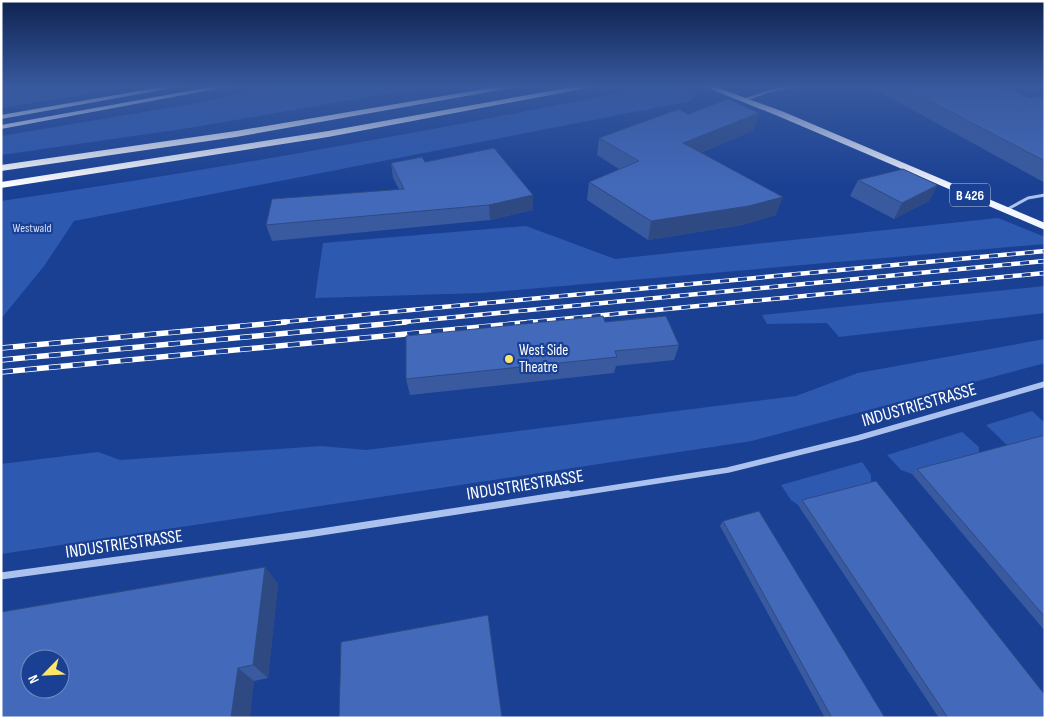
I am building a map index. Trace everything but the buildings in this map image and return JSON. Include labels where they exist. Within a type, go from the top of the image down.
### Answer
[{"type":"highway","points":[[1,168],[245,133],[323,120]]},
{"type":"highway","points":[[1,185],[328,134],[408,120]]},
{"type":"main road","points":[[1,127],[42,120]]},
{"type":"main road","name":"B 426","points":[[791,120],[1045,227]]},
{"type":"street","name":"INDUSTRIESTRASSE","points":[[1,576],[308,534],[728,470],[858,438],[1045,384]]},
{"type":"lane","points":[[1006,210],[1028,198],[1045,195]]},
{"type":"green space","points":[[99,120],[238,120],[1,155],[1,136]]},
{"type":"green space","name":"Westwald","points":[[483,120],[596,120],[74,221],[44,266],[1,319],[1,201],[165,176]]},
{"type":"green space","points":[[998,218],[1045,237],[1045,244],[481,293],[315,298],[323,243],[526,226],[615,259]]},
{"type":"green space","points":[[1045,286],[1045,313],[839,337],[827,323],[767,324],[762,315]]},
{"type":"green space","points":[[1045,339],[1045,363],[752,441],[1,554],[1,464],[98,452],[120,460],[321,446],[366,450],[796,396],[858,373]]},
{"type":"green space","points":[[1032,411],[1045,423],[1045,439],[1007,445],[986,425]]},
{"type":"green space","points":[[962,432],[979,447],[979,456],[912,474],[901,470],[887,455]]},
{"type":"green space","points":[[862,462],[871,475],[871,486],[798,505],[791,500],[781,485]]},
{"type":"railway","points":[[272,323],[1045,251]]},
{"type":"railway","points":[[393,323],[1045,261]]},
{"type":"railway","points":[[520,323],[1045,273]]},
{"type":"railway","points":[[1,348],[286,322]]},
{"type":"railway","points":[[1,360],[406,322]]},
{"type":"railway","points":[[1,372],[533,322]]},
{"type":"place","name":"West Side Theatre","points":[[509,359]]}]
